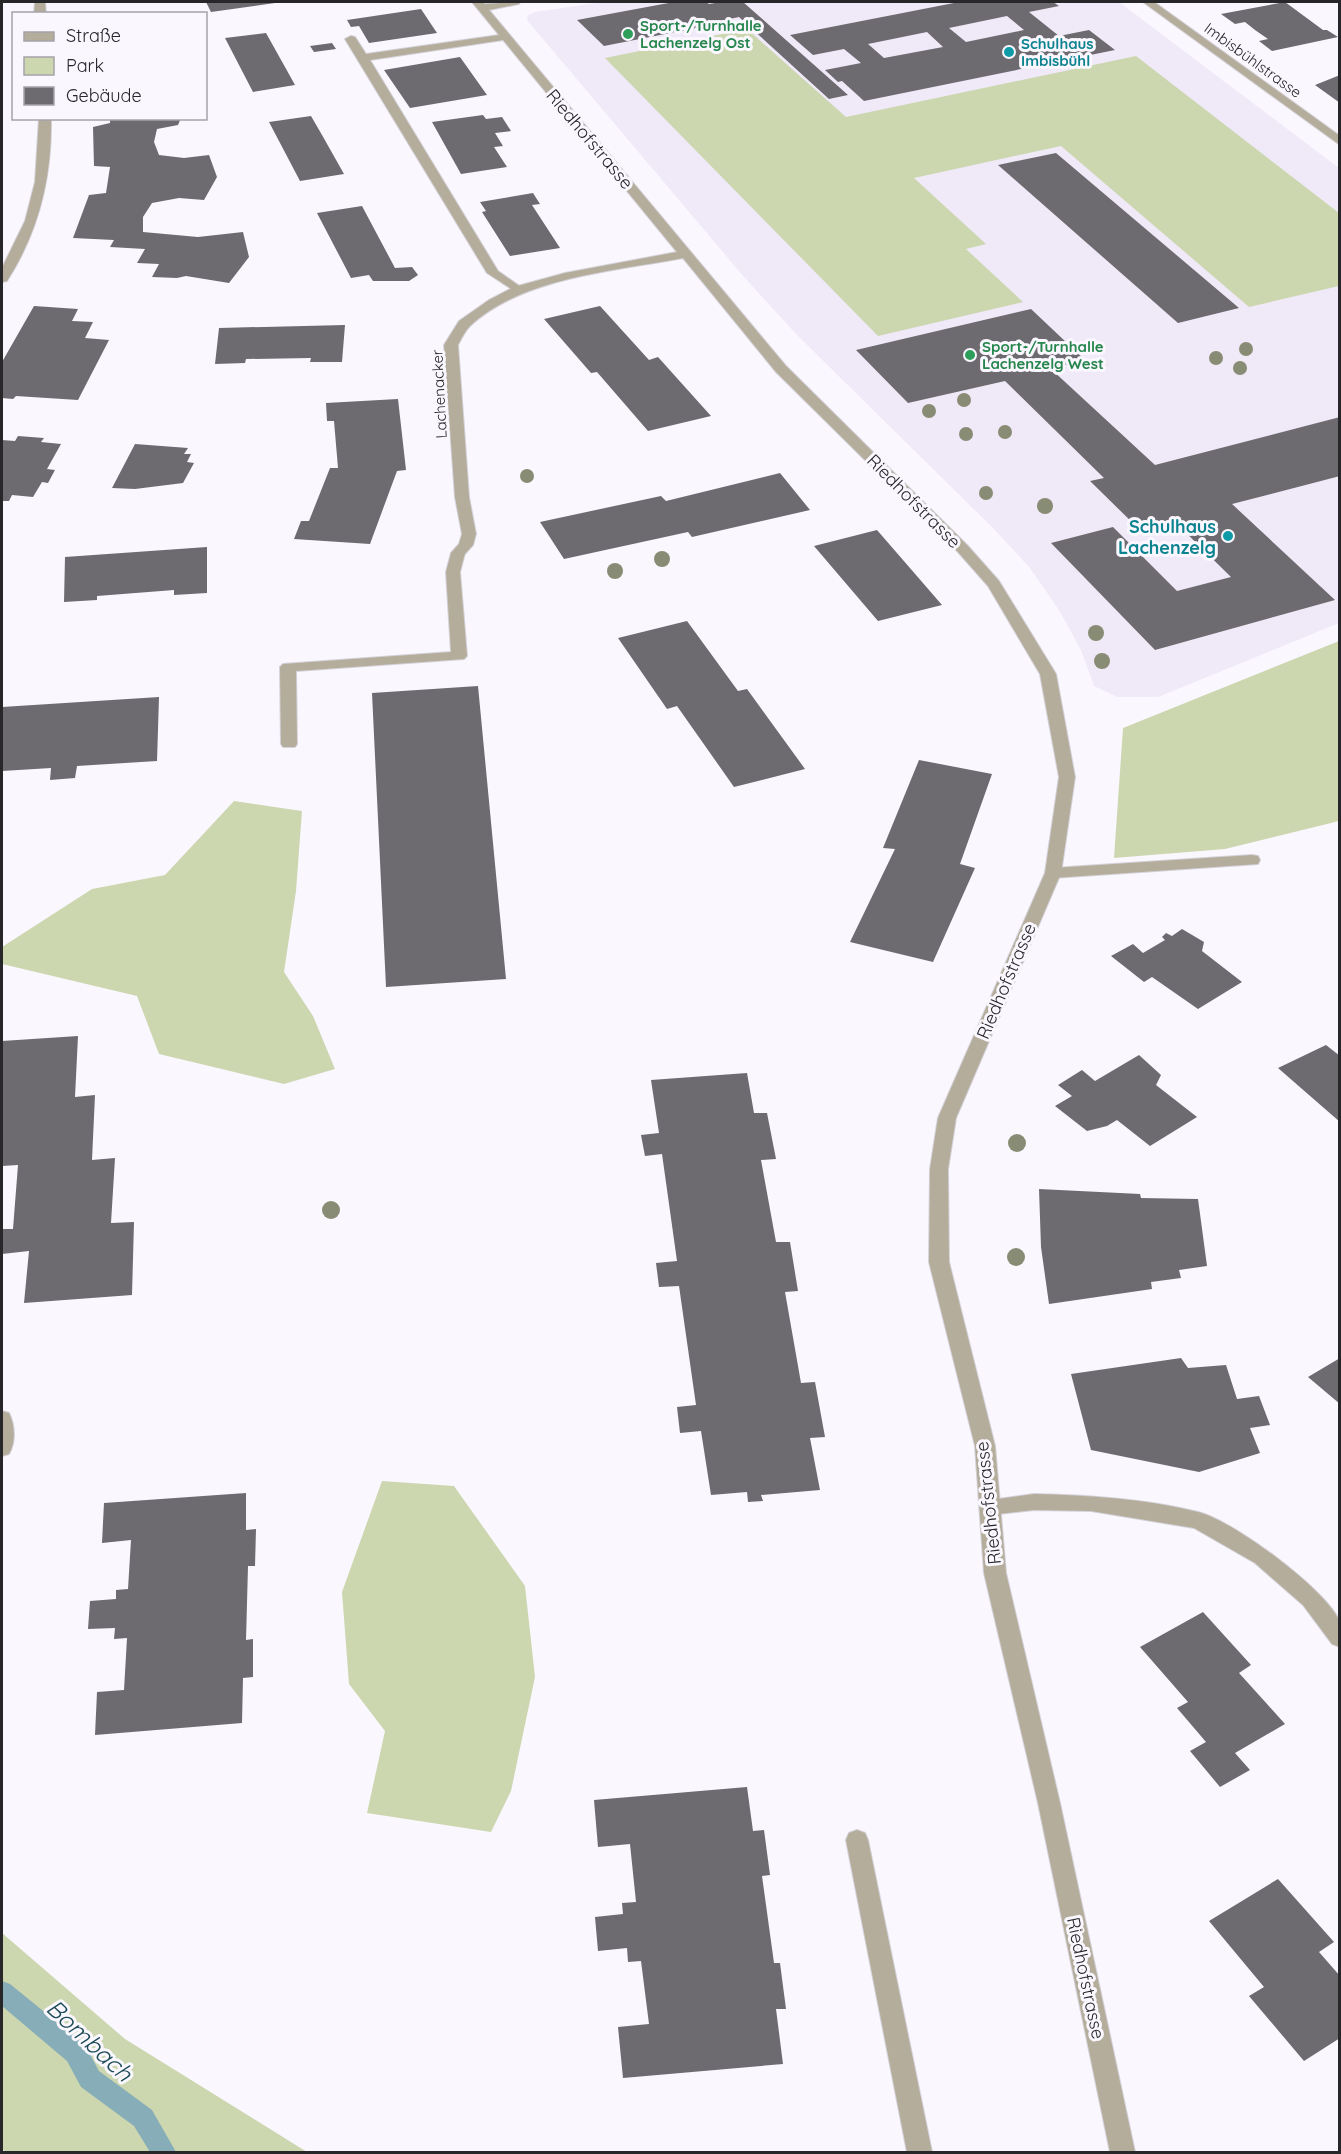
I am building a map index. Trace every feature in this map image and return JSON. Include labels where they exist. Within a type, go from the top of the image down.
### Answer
[{"type":"street","points":[[480,5],[515,2]]},
{"type":"street","name":"Imbisbühlstrasse","points":[[1148,2],[1340,142]]},
{"type":"street","name":"Riedhofstrasse","points":[[480,5],[781,369],[963,549],[994,584],[1048,674],[1067,777],[1053,873],[947,1118],[939,1169],[939,1262],[985,1446],[995,1573],[1049,1803],[1124,2152]]},
{"type":"street","points":[[363,58],[506,37]]},
{"type":"street","points":[[351,39],[493,273],[519,290]]},
{"type":"street","points":[[2,278],[16,256],[39,201],[45,172],[45,120]]},
{"type":"street","name":"Lachenacker","points":[[289,744],[288,667],[459,656],[453,572],[458,552],[466,545],[469,534],[462,497],[451,345],[464,324],[494,303],[519,290],[565,277],[686,254]]},
{"type":"street","points":[[1053,873],[1252,860]]},
{"type":"street","points":[[2,1419],[4,1423],[2,1448]]},
{"type":"street","points":[[990,1507],[1034,1502],[1091,1503],[1198,1520],[1262,1557],[1311,1599],[1340,1638]]},
{"type":"street","points":[[857,1839],[920,2152]]},
{"type":"shaded area","points":[[603,2],[1119,2],[1339,168],[1339,623],[1158,697],[1117,697],[1094,686],[1081,650],[1059,610],[1030,568],[993,528],[796,334],[744,277],[527,20],[528,15],[535,12]]},
{"type":"green space","points":[[747,29],[846,117],[1136,56],[1339,213],[1339,286],[1249,307],[1061,146],[914,178],[986,244],[966,249],[1023,302],[878,336],[605,58]]},
{"type":"green space","points":[[1339,641],[1339,821],[1225,849],[1114,858],[1123,728]]},
{"type":"green space","points":[[234,801],[302,811],[296,891],[284,972],[313,1016],[335,1069],[284,1084],[159,1054],[137,996],[2,964],[2,947],[92,889],[165,875]]},
{"type":"green space","points":[[382,1481],[454,1486],[525,1586],[535,1677],[511,1791],[491,1832],[367,1813],[385,1731],[349,1684],[342,1592]]},
{"type":"green space","points":[[2,1933],[125,2039],[307,2152],[6,2152],[2,2149]]},
{"type":"building","points":[[206,2],[275,2],[275,3],[211,12]]},
{"type":"building","name":"Sport-/Turnhalle Lachenzelg Ost","points":[[674,2],[706,2],[709,4],[743,2],[848,95],[829,99],[739,17],[725,20],[726,22],[604,46],[577,20]]},
{"type":"building","name":"Schulhaus Imbisbühl","points":[[959,2],[1053,2],[1059,6],[1029,12],[1059,36],[1089,30],[1115,50],[864,101],[842,81],[838,82],[825,70],[861,63],[844,49],[813,55],[790,35]],"holes":[[[1007,16],[1024,30],[966,42],[949,28]],[[927,32],[943,47],[884,58],[868,44]]]},
{"type":"building","points":[[1285,2],[1323,30],[1338,37],[1272,51],[1259,41],[1268,39],[1245,22],[1235,24],[1221,14]]},
{"type":"building","points":[[421,9],[437,33],[369,43],[359,26],[351,27],[347,20]]},
{"type":"building","points":[[266,33],[295,85],[253,92],[225,38]]},
{"type":"building","points":[[332,43],[336,49],[314,52],[310,46]]},
{"type":"building","points":[[460,57],[487,95],[410,108],[384,70]]},
{"type":"building","points":[[1340,75],[1340,103],[1315,85]]},
{"type":"building","points":[[483,115],[486,119],[502,117],[511,131],[495,133],[503,146],[494,147],[507,167],[461,174],[432,122]]},
{"type":"building","points":[[311,116],[344,174],[300,181],[269,122]]},
{"type":"building","points":[[110,120],[180,120],[178,125],[157,129],[154,142],[159,155],[184,158],[209,155],[217,177],[204,200],[179,198],[152,203],[143,217],[143,232],[198,237],[243,232],[249,257],[229,283],[186,276],[152,277],[159,264],[137,263],[145,249],[110,247],[114,240],[73,238],[89,195],[106,193],[110,167],[94,166],[93,127],[110,123]]},
{"type":"building","points":[[1056,153],[1239,308],[1178,323],[998,165]]},
{"type":"building","points":[[533,193],[540,204],[532,205],[560,248],[510,256],[482,212],[486,211],[480,202]]},
{"type":"building","points":[[362,206],[395,268],[412,267],[418,275],[409,281],[373,281],[369,275],[351,278],[317,213]]},
{"type":"building","points":[[34,306],[78,309],[72,321],[93,322],[85,338],[109,340],[78,400],[16,396],[13,399],[2,398],[2,362]]},
{"type":"building","points":[[600,306],[649,360],[658,357],[711,416],[648,431],[597,372],[591,373],[544,319]]},
{"type":"building","name":"Schulhaus Lachenzelg","points":[[1031,309],[1085,360],[1051,369],[1155,465],[1340,417],[1340,476],[1232,504],[1335,600],[1155,650],[1051,543],[1113,527],[1177,591],[1231,577],[1174,521],[1140,530],[1090,481],[1104,478],[1005,381],[908,403],[856,350]]},
{"type":"building","points":[[345,325],[342,362],[310,362],[311,358],[246,359],[245,363],[215,364],[219,328]]},
{"type":"building","points":[[398,399],[406,470],[397,471],[370,544],[294,539],[301,521],[309,521],[330,468],[338,468],[334,421],[327,421],[326,403]]},
{"type":"building","points":[[18,436],[44,438],[41,442],[61,444],[47,469],[55,470],[48,483],[42,482],[33,497],[12,495],[9,501],[2,501],[2,440],[15,441]]},
{"type":"building","points":[[135,444],[188,448],[184,454],[191,454],[187,462],[194,463],[183,483],[135,489],[112,488]]},
{"type":"building","points":[[780,473],[810,510],[692,537],[688,532],[564,559],[540,522],[661,496],[666,501]]},
{"type":"building","points":[[877,530],[942,605],[878,621],[814,546]]},
{"type":"building","points":[[207,547],[207,593],[174,595],[174,590],[97,596],[97,600],[64,602],[65,557]]},
{"type":"building","points":[[687,621],[738,691],[747,689],[805,769],[734,787],[677,706],[667,709],[618,638]]},
{"type":"building","points":[[478,686],[506,979],[386,987],[372,693]]},
{"type":"building","points":[[159,697],[157,761],[77,766],[75,778],[50,780],[51,768],[2,771],[2,707]]},
{"type":"building","points":[[919,760],[992,774],[960,864],[975,868],[933,962],[850,942],[895,849],[883,848]]},
{"type":"building","points":[[1182,929],[1204,942],[1202,951],[1242,982],[1198,1009],[1152,977],[1144,982],[1111,956],[1133,944],[1143,953],[1165,940],[1162,937],[1166,933],[1172,936]]},
{"type":"building","points":[[78,1036],[75,1097],[95,1095],[92,1160],[115,1158],[111,1223],[134,1222],[132,1295],[24,1303],[29,1251],[2,1254],[2,1229],[13,1229],[18,1165],[2,1166],[2,1041]]},
{"type":"building","points":[[1326,1045],[1340,1056],[1340,1122],[1278,1068]]},
{"type":"building","points":[[1139,1055],[1161,1075],[1156,1085],[1197,1117],[1150,1146],[1117,1120],[1107,1126],[1087,1131],[1055,1106],[1072,1096],[1058,1085],[1082,1070],[1095,1081]]},
{"type":"building","points":[[747,1073],[754,1113],[767,1113],[776,1159],[761,1160],[776,1242],[790,1242],[798,1291],[785,1292],[801,1383],[815,1382],[825,1437],[810,1438],[820,1490],[761,1495],[763,1501],[748,1502],[747,1492],[711,1495],[701,1431],[680,1433],[677,1407],[696,1405],[679,1286],[659,1287],[656,1263],[677,1261],[662,1154],[645,1156],[641,1135],[659,1133],[651,1080]]},
{"type":"building","points":[[1039,1189],[1140,1194],[1141,1198],[1198,1199],[1207,1266],[1179,1270],[1181,1278],[1151,1282],[1152,1289],[1049,1304],[1041,1247]]},
{"type":"building","points":[[1181,1358],[1188,1368],[1226,1365],[1237,1399],[1259,1396],[1270,1425],[1250,1428],[1260,1453],[1199,1472],[1091,1450],[1071,1374]]},
{"type":"building","points":[[1340,1358],[1340,1404],[1308,1377]]},
{"type":"building","points":[[246,1493],[246,1530],[256,1529],[255,1566],[248,1566],[246,1640],[253,1639],[253,1677],[243,1678],[242,1723],[95,1735],[97,1692],[124,1690],[127,1638],[114,1639],[115,1628],[88,1629],[90,1601],[116,1599],[116,1590],[128,1589],[131,1540],[102,1543],[104,1503]]},
{"type":"building","points":[[1203,1612],[1251,1665],[1239,1673],[1285,1724],[1235,1753],[1250,1770],[1220,1787],[1190,1751],[1206,1742],[1177,1708],[1188,1702],[1140,1647]]},
{"type":"building","points":[[747,1787],[753,1831],[764,1830],[770,1875],[762,1876],[774,1963],[780,1963],[786,2009],[776,2009],[783,2064],[623,2078],[618,2027],[649,2024],[641,1961],[628,1962],[627,1948],[598,1951],[595,1917],[623,1914],[622,1903],[636,1902],[630,1844],[598,1847],[594,1800]]},
{"type":"building","points":[[1278,1879],[1334,1942],[1319,1952],[1340,1976],[1340,2038],[1304,2061],[1249,1996],[1264,1987],[1209,1921]]},
{"type":"waterway","name":"Bombach","points":[[2,1992],[76,2053],[90,2079],[143,2118],[164,2152]]},
{"type":"place","name":"Sport-/Turnhalle Lachenzelg Ost","points":[[628,34]]},
{"type":"place","name":"Schulhaus Imbisbühl","points":[[1009,52]]},
{"type":"place","name":"Sport-/Turnhalle Lachenzelg West","points":[[970,355]]},
{"type":"place","name":"Schulhaus Lachenzelg","points":[[1228,536]]}]
